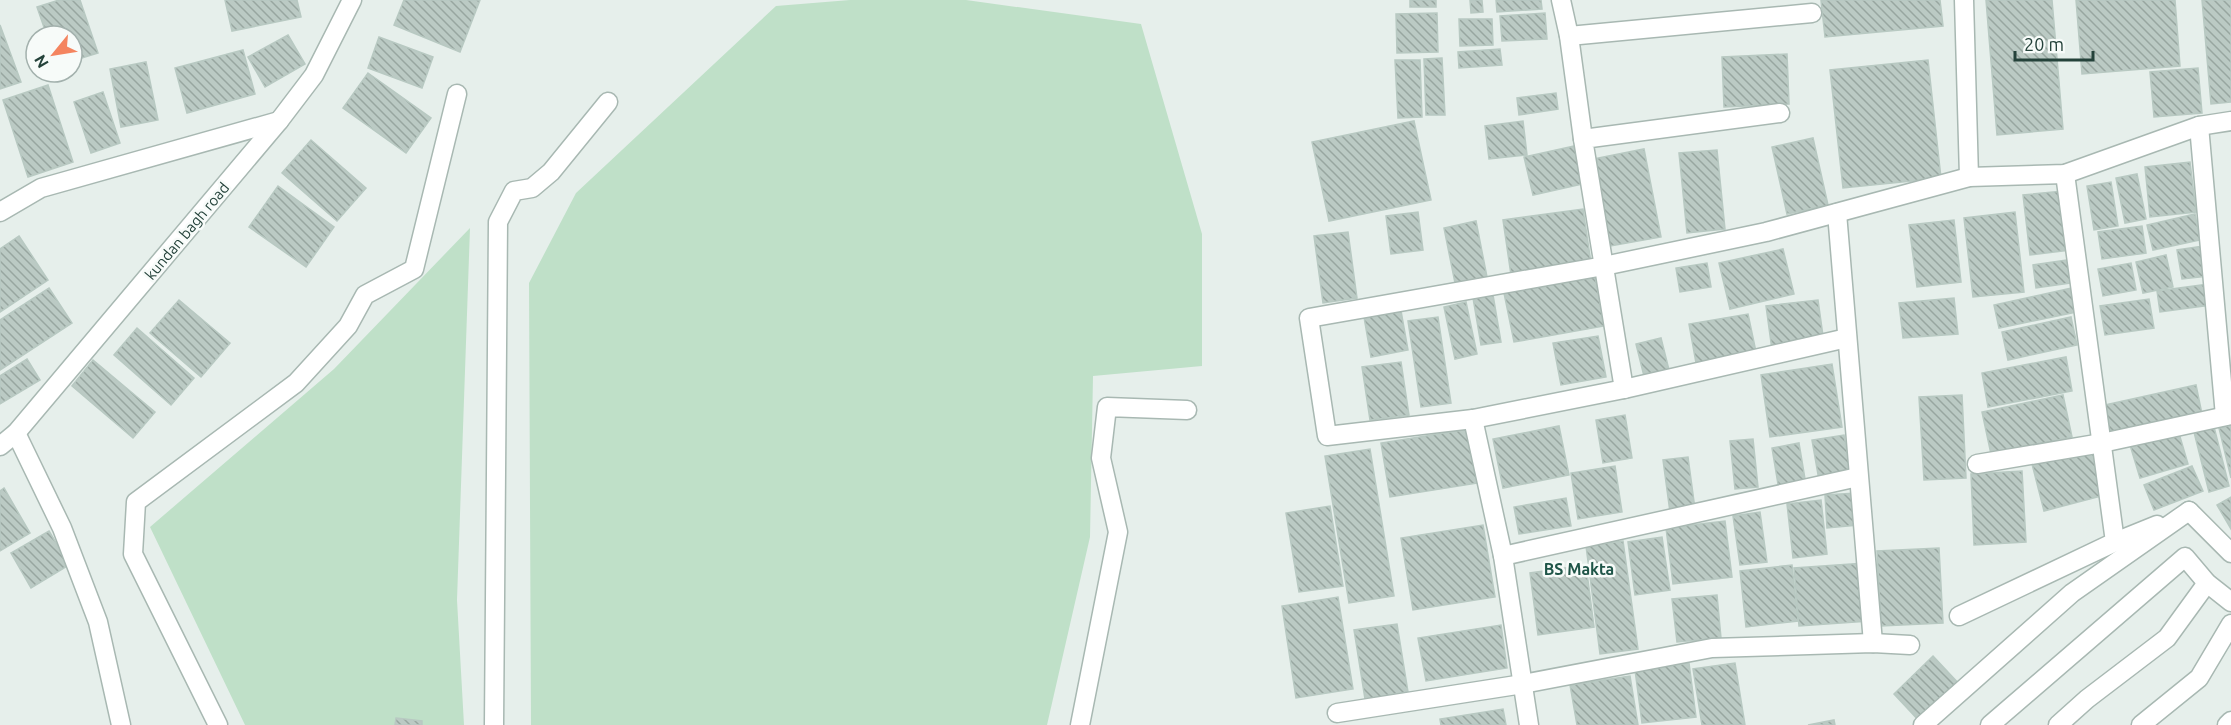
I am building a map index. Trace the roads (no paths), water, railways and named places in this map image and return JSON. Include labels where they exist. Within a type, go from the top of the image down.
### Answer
[{"type":"street","name":"kundan bagh road","points":[[0,446],[16,433],[279,121],[314,75],[352,0]]},
{"type":"street","points":[[1561,0],[1569,36],[1583,139],[1624,389]]},
{"type":"street","points":[[1964,0],[1969,177]]},
{"type":"street","points":[[1569,36],[1812,13]]},
{"type":"street","points":[[218,725],[133,554],[136,502],[296,382],[348,326],[365,295],[414,269],[457,94]]},
{"type":"street","points":[[494,725],[498,222],[514,191],[532,188],[551,172],[609,102]]},
{"type":"street","points":[[1583,139],[1780,113]]},
{"type":"street","points":[[0,212],[41,188],[279,121]]},
{"type":"street","points":[[1847,338],[1624,389],[1473,419],[1327,436],[1309,318],[1605,266],[1766,232],[1969,177],[2065,174],[2199,126],[2231,121]]},
{"type":"street","points":[[1977,464],[2102,443],[2228,416],[2199,126]]},
{"type":"street","points":[[2065,174],[2115,542]]},
{"type":"street","points":[[1837,213],[1873,643]]},
{"type":"street","points":[[1080,725],[1118,532],[1101,458],[1107,407],[1187,410]]},
{"type":"street","points":[[1473,419],[1503,556],[1529,725]]},
{"type":"street","points":[[16,433],[62,528],[98,622],[121,725]]},
{"type":"street","points":[[1503,556],[1858,477]]},
{"type":"street","points":[[1959,616],[2115,542],[2189,511]]},
{"type":"street","points":[[2189,511],[2231,553]]},
{"type":"street","points":[[1923,725],[2072,593],[2189,511]]},
{"type":"street","points":[[1990,725],[2185,557],[2207,583],[2231,602]]},
{"type":"street","points":[[2058,725],[2087,699],[2167,638],[2207,583]]},
{"type":"street","points":[[2141,725],[2199,678],[2231,624]]},
{"type":"street","points":[[1337,713],[1523,684],[1712,648],[1873,643],[1910,645]]},
{"type":"street","points":[[2226,725],[2231,721]]},
{"type":"district","name":"BS Makta","points":[[1579,569]]}]
